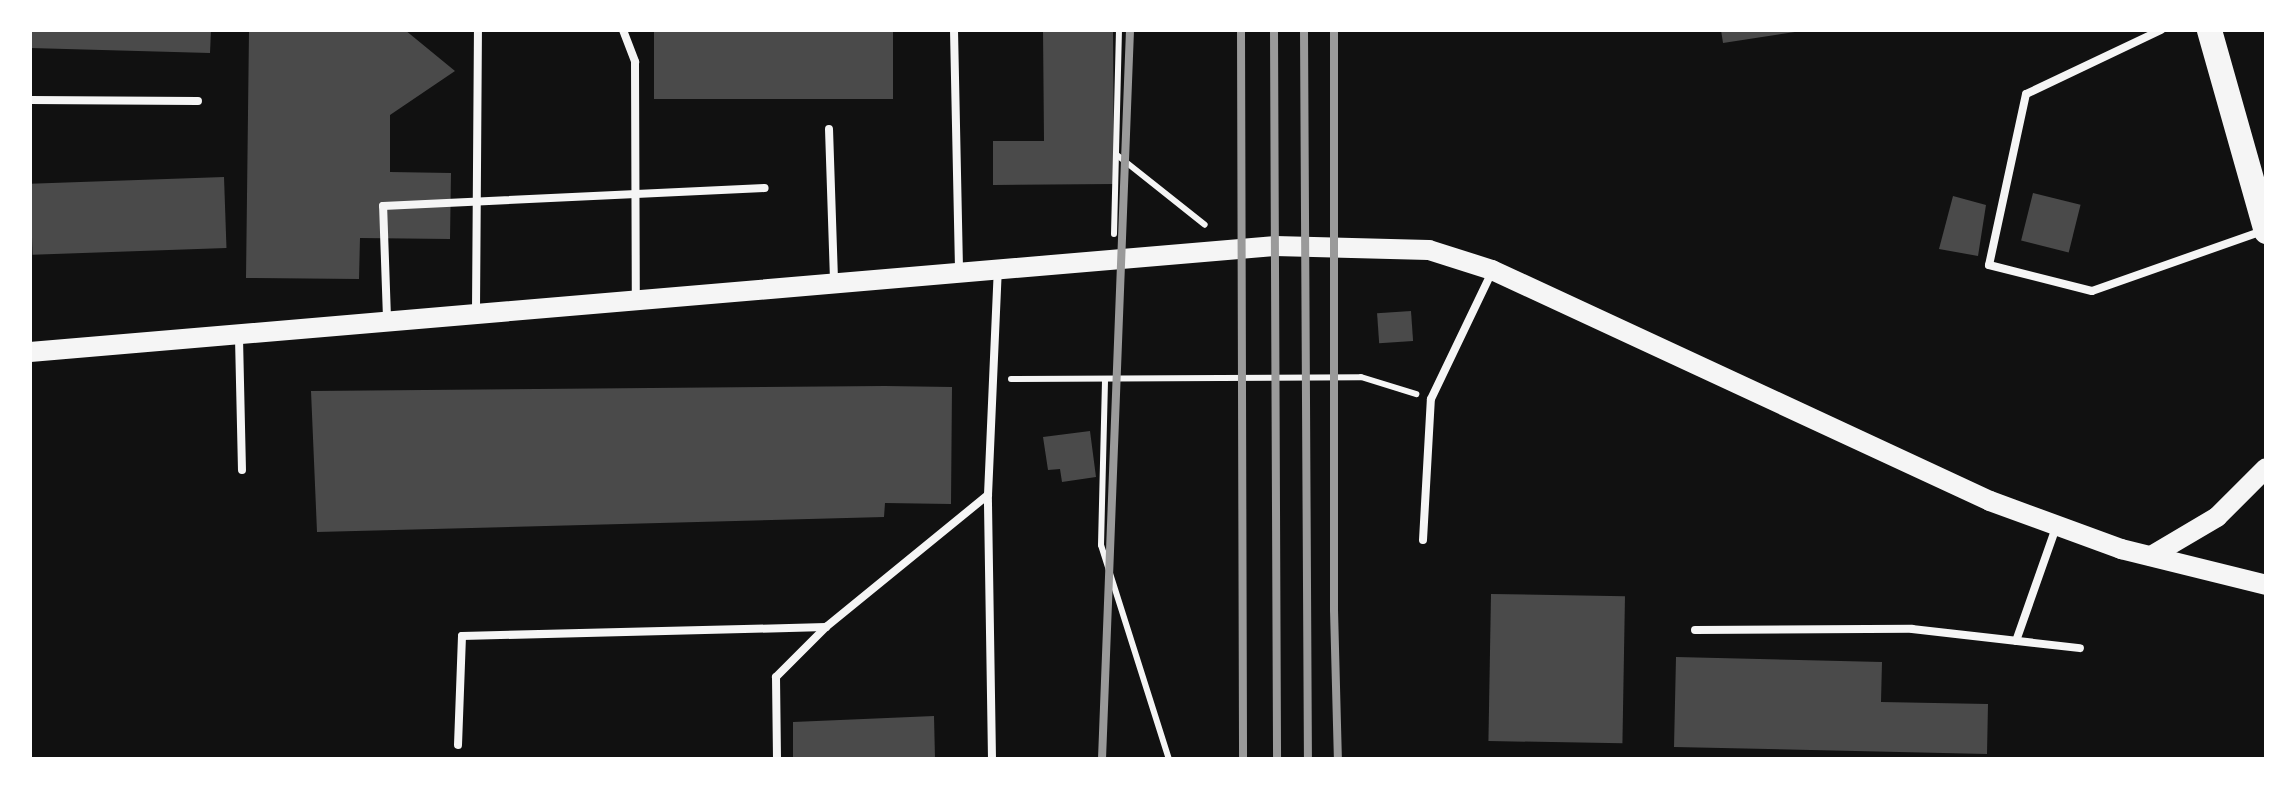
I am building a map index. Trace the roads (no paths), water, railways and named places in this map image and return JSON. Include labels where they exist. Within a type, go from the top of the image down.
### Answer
[{"type":"main road","points":[[2209,30],[2266,230]]},
{"type":"main road","points":[[30,352],[1240,250],[1335,244],[1429,250],[1492,270],[1990,501],[2151,556],[2266,586]]},
{"type":"main road","points":[[2151,556],[2218,517],[2266,468]]},
{"type":"lane","points":[[476,312],[478,30]]},
{"type":"lane","points":[[622,30],[635,62],[636,300]]},
{"type":"lane","points":[[954,30],[959,272]]},
{"type":"lane","points":[[2161,30],[2026,94],[1989,266],[2092,291],[2266,230]]},
{"type":"lane","points":[[30,100],[198,101]]},
{"type":"lane","points":[[830,128],[834,282]]},
{"type":"lane","points":[[387,320],[383,206],[765,188]]},
{"type":"lane","points":[[992,759],[988,495],[998,270]]},
{"type":"lane","points":[[1422,540],[1431,399],[1492,270]]},
{"type":"lane","points":[[239,333],[242,470]]},
{"type":"lane","points":[[777,759],[776,677],[826,627],[988,495]]},
{"type":"lane","points":[[2016,641],[2056,525]]},
{"type":"lane","points":[[458,745],[462,636],[826,627]]},
{"type":"lane","points":[[1695,630],[1912,629],[2080,648]]},
{"type":"railway","points":[[1102,759],[1130,30]]},
{"type":"railway","points":[[1241,30],[1243,759]]},
{"type":"railway","points":[[1274,30],[1277,759]]},
{"type":"railway","points":[[1304,30],[1308,759]]},
{"type":"railway","points":[[1334,30],[1334,610],[1338,759]]}]
